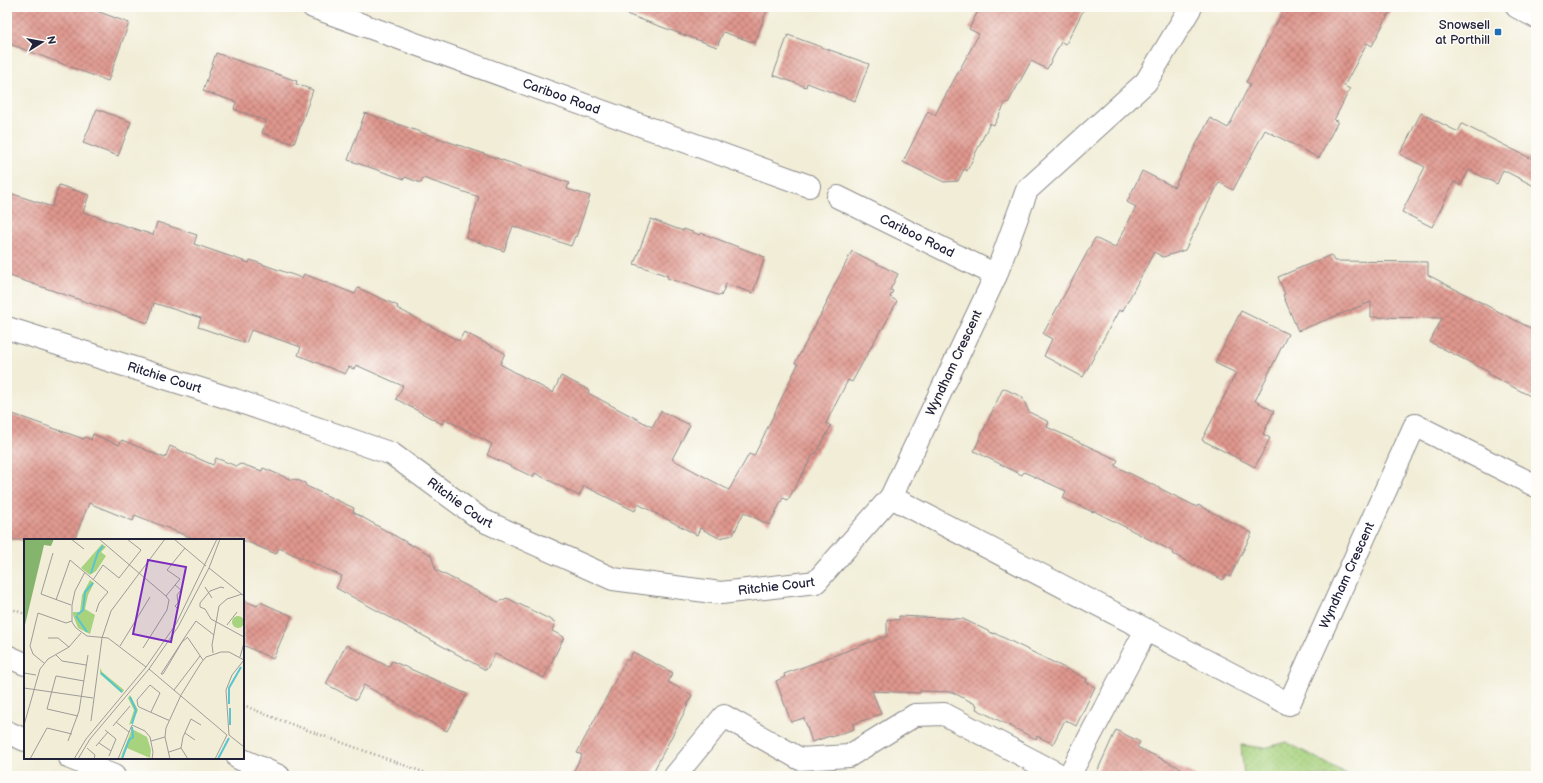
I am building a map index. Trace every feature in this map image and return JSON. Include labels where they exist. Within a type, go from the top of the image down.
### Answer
[{"type":"street","name":"Cariboo Road","points":[[313,7],[809,186]]},
{"type":"street","name":"Wyndham Crescent","points":[[1191,7],[1146,82],[1028,190],[996,275],[891,497],[1289,704],[1415,425],[1536,486]]},
{"type":"street","points":[[1517,7],[1536,17]]},
{"type":"street","name":"Cariboo Road","points":[[838,198],[996,275]]},
{"type":"street","name":"Ritchie Court","points":[[7,328],[235,400],[392,454],[482,520],[613,579],[721,593],[816,582],[891,497]]},
{"type":"street","points":[[1069,776],[1146,630]]},
{"type":"street","points":[[7,656],[24,664]]},
{"type":"street","points":[[675,776],[724,716],[800,759],[848,756],[915,716],[944,714],[1062,776]]},
{"type":"street","points":[[7,732],[24,740]]},
{"type":"street","points":[[72,759],[114,776]]},
{"type":"street","points":[[240,759],[279,776]]},
{"type":"path","points":[[7,607],[24,614]]},
{"type":"path","points":[[244,705],[277,719],[434,776]]},
{"type":"green space","points":[[1286,742],[1347,774],[1347,776],[1244,776],[1241,745],[1264,748]]},
{"type":"building","points":[[7,7],[86,7],[129,23],[108,81],[7,43]]},
{"type":"building","points":[[615,7],[768,7],[755,43],[723,32],[717,47],[615,10]]},
{"type":"building","points":[[980,7],[1085,7],[1066,44],[1061,42],[1047,69],[1031,61],[994,125],[990,123],[967,171],[964,169],[958,181],[944,182],[903,162],[928,111],[935,115],[979,34],[969,29]]},
{"type":"building","points":[[1285,7],[1392,7],[1372,46],[1367,43],[1344,86],[1350,89],[1334,120],[1338,121],[1319,158],[1265,130],[1233,190],[1219,182],[1185,250],[1163,257],[1154,252],[1122,312],[1119,310],[1083,377],[1044,356],[1052,339],[1043,334],[1095,238],[1115,248],[1136,207],[1127,202],[1142,171],[1174,187],[1210,118],[1228,128],[1250,84],[1246,82]]},
{"type":"building","points":[[788,35],[869,64],[855,101],[807,83],[806,87],[773,75]]},
{"type":"building","points":[[216,53],[297,81],[296,84],[313,90],[294,144],[262,133],[266,121],[234,109],[236,102],[203,91]]},
{"type":"building","points":[[97,109],[131,122],[118,156],[83,143]]},
{"type":"building","points":[[365,113],[569,183],[567,189],[590,196],[576,237],[575,236],[571,246],[513,226],[504,251],[466,238],[479,197],[423,178],[421,183],[405,177],[404,179],[348,160]]},
{"type":"building","points":[[1421,113],[1458,132],[1462,124],[1536,161],[1536,187],[1503,170],[1497,184],[1469,170],[1461,185],[1454,182],[1432,227],[1402,212],[1425,167],[1400,154]]},
{"type":"building","points":[[59,185],[89,195],[83,212],[153,235],[157,222],[197,235],[194,244],[249,263],[250,260],[302,278],[304,274],[355,294],[358,288],[398,306],[397,308],[459,341],[464,332],[505,353],[500,364],[553,393],[561,376],[589,390],[588,393],[652,427],[661,411],[690,425],[672,459],[729,490],[749,454],[754,456],[798,364],[795,363],[827,303],[826,302],[852,251],[898,274],[890,290],[893,291],[890,297],[897,301],[852,382],[848,380],[826,423],[831,426],[816,454],[814,453],[788,500],[783,498],[769,525],[744,512],[733,535],[719,538],[700,528],[697,535],[638,504],[635,511],[584,486],[579,496],[535,473],[533,477],[487,455],[492,444],[445,419],[442,424],[396,399],[403,386],[356,365],[354,369],[349,367],[345,374],[298,355],[301,347],[251,330],[246,343],[198,327],[201,318],[154,303],[148,323],[7,275],[7,192],[52,207]]},
{"type":"building","points":[[651,219],[683,231],[684,229],[700,235],[701,233],[765,257],[753,293],[726,284],[721,296],[667,278],[668,276],[634,264]]},
{"type":"building","points":[[1331,255],[1334,261],[1428,262],[1428,275],[1536,331],[1536,399],[1488,374],[1489,372],[1430,342],[1442,318],[1371,317],[1371,302],[1298,331],[1283,295],[1285,294],[1278,277]]},
{"type":"building","points":[[1241,311],[1288,334],[1255,401],[1274,411],[1263,434],[1270,438],[1255,467],[1202,440],[1236,373],[1215,363]]},
{"type":"building","points":[[1003,388],[1022,397],[1029,412],[1049,422],[1047,427],[1118,460],[1115,466],[1197,507],[1198,505],[1252,533],[1230,577],[1226,575],[1223,580],[1173,554],[1174,552],[1094,511],[1093,512],[1063,498],[1066,491],[1024,472],[1022,475],[974,451]]},
{"type":"building","points":[[7,412],[84,439],[85,437],[91,440],[93,434],[119,445],[122,440],[165,458],[170,446],[213,465],[216,458],[236,466],[241,464],[262,471],[263,468],[292,480],[294,479],[305,483],[306,486],[354,508],[353,512],[431,555],[436,570],[498,602],[507,598],[555,622],[552,631],[564,637],[544,678],[495,654],[486,670],[336,588],[342,576],[279,548],[276,554],[244,540],[244,539],[195,539],[135,515],[133,521],[89,503],[74,539],[7,540]]},
{"type":"building","points":[[244,600],[257,606],[260,602],[292,616],[273,659],[244,645]]},
{"type":"building","points":[[899,616],[963,619],[1087,679],[1086,682],[1095,687],[1076,726],[1065,720],[1053,744],[1037,736],[1036,739],[976,709],[977,705],[952,692],[920,691],[920,693],[872,691],[881,714],[853,724],[854,729],[812,742],[804,718],[791,722],[776,681],[785,677],[784,674],[887,636],[887,619],[899,620]]},
{"type":"building","points":[[346,645],[389,667],[392,661],[467,694],[447,731],[364,685],[356,700],[326,684]]},
{"type":"building","points":[[633,652],[673,673],[668,682],[692,695],[685,711],[651,776],[571,776],[582,755],[577,753],[626,660],[629,660]]},
{"type":"building","points":[[1116,730],[1140,742],[1137,747],[1197,776],[1095,776]]},
{"type":"place","name":"Snowsell at Porthill","points":[[1498,32]]}]
